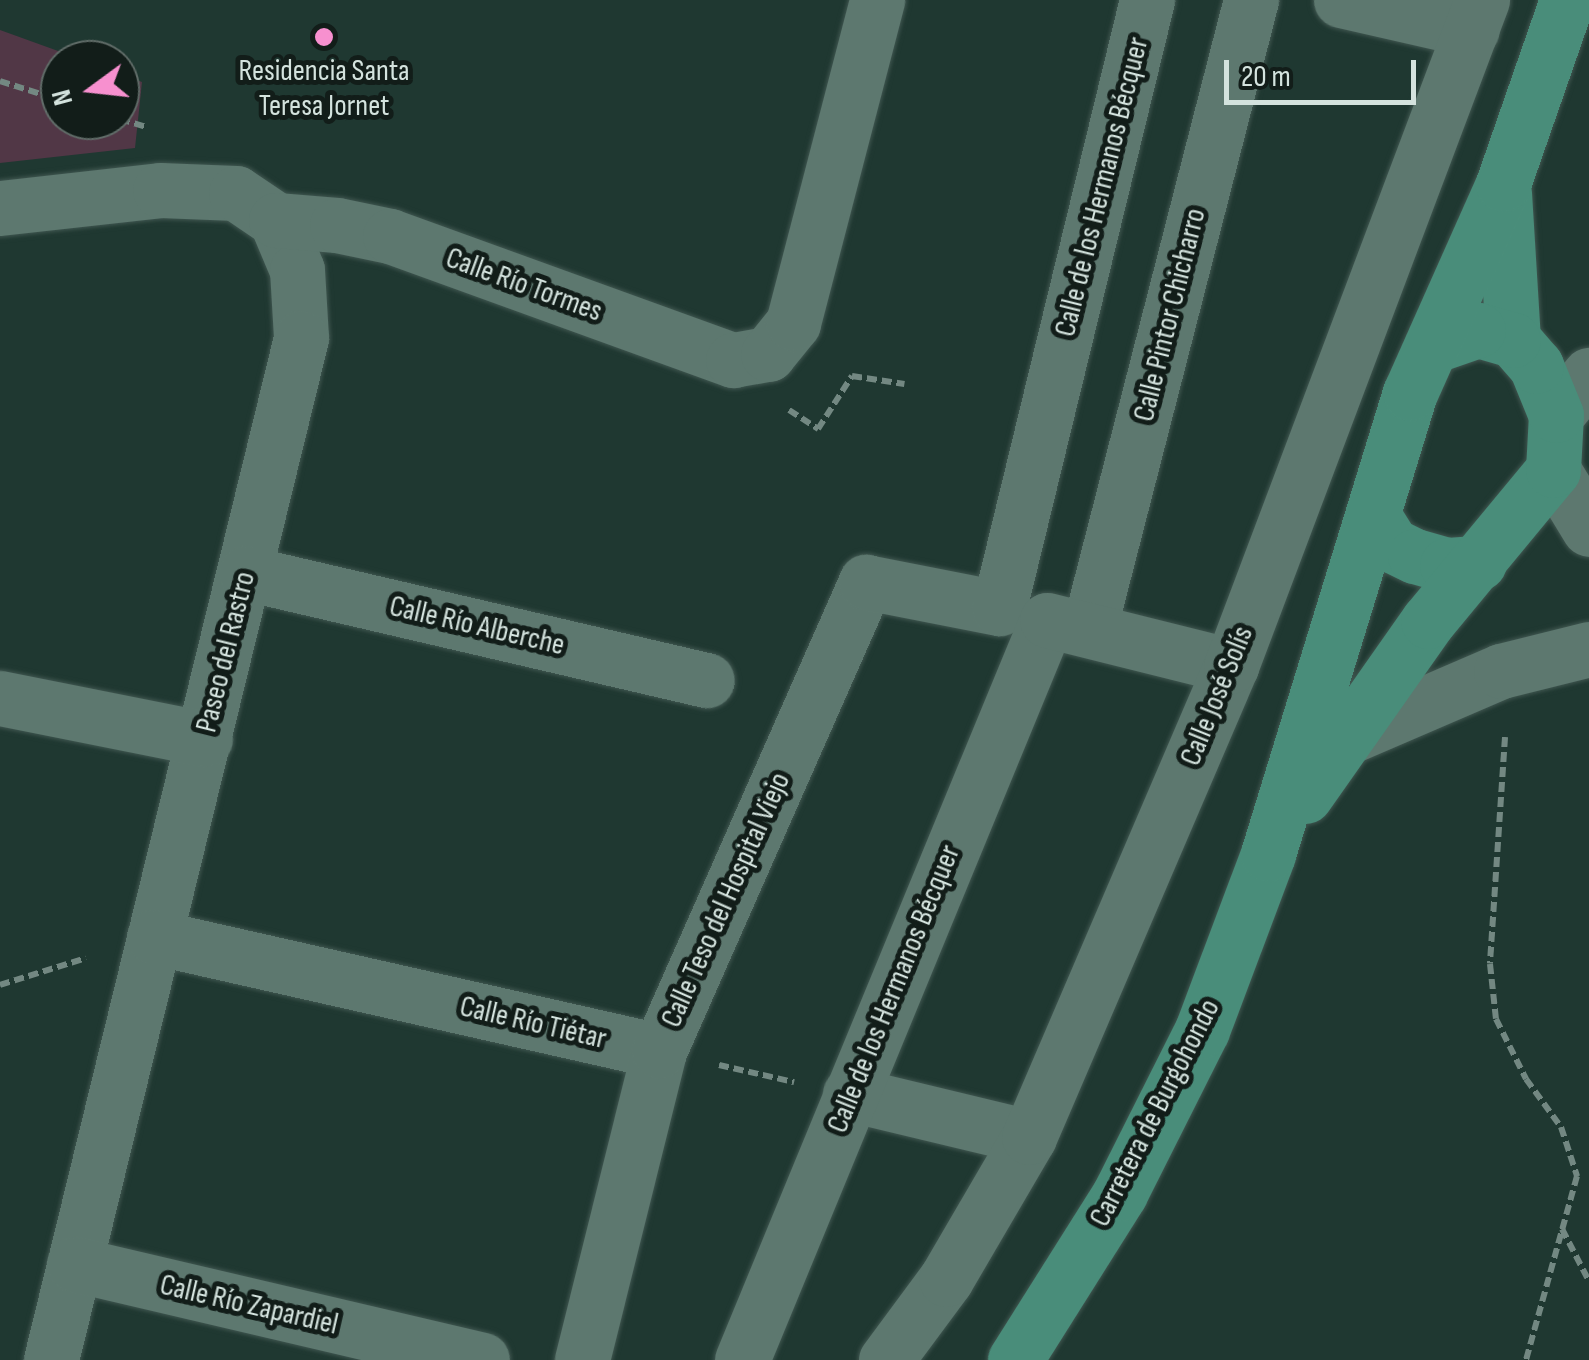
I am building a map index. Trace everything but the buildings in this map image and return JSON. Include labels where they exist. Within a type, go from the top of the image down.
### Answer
[{"type":"main road","points":[[1432,346],[1478,330],[1513,340],[1536,366],[1572,395],[1553,470],[1479,563],[1447,565],[1415,556],[1392,545],[1373,515],[1410,393],[1503,184],[1567,0]]},
{"type":"main road","points":[[1503,184],[1513,340]]},
{"type":"main road","name":"Carretera de Burgohondo","points":[[1015,1360],[1120,1193],[1186,1062],[1268,854],[1373,515]]},
{"type":"main road","name":"Carretera de Burgohondo","points":[[1268,854],[1342,739],[1428,621],[1479,563]]},
{"type":"street","points":[[774,378],[793,324],[877,0]]},
{"type":"street","name":"Calle de los Hermanos Bécquer","points":[[742,1360],[1045,619],[1147,0]]},
{"type":"street","name":"Calle Pintor Chicharro","points":[[1045,619],[1252,0]]},
{"type":"street","points":[[1341,0],[1477,15]]},
{"type":"street","name":"Calle José Solís","points":[[886,1360],[946,1279],[1029,1137],[1231,666],[1477,15]]},
{"type":"street","points":[[0,208],[160,190],[236,194],[276,220]]},
{"type":"street","name":"Calle Río Tormes","points":[[276,220],[337,225],[390,236],[774,378]]},
{"type":"street","name":"Paseo del Rastro","points":[[51,1360],[301,338],[297,270],[276,220]]},
{"type":"street","points":[[1553,470],[1589,529]]},
{"type":"street","name":"Calle Río Alberche","points":[[246,572],[707,680]]},
{"type":"street","name":"Calle Teso del Hospital Viejo","points":[[582,1360],[659,1052],[866,582],[1045,619],[1231,666]]},
{"type":"street","points":[[1342,739],[1425,700],[1501,671],[1589,649]]},
{"type":"street","points":[[0,698],[205,739]]},
{"type":"street","name":"Calle Río Tiétar","points":[[154,937],[659,1052]]},
{"type":"street","points":[[850,1094],[1029,1137]]},
{"type":"street","name":"Calle Río Zapardiel","points":[[74,1264],[482,1360]]},
{"type":"path","points":[[0,81],[40,94]]},
{"type":"path","points":[[774,378],[818,429],[852,376],[904,384]]},
{"type":"path","points":[[1501,671],[1505,732],[1492,982],[1496,1019],[1526,1079],[1561,1127],[1576,1176],[1526,1360]]},
{"type":"path","points":[[0,985],[154,937]]},
{"type":"path","points":[[659,1052],[850,1094]]},
{"type":"path","points":[[1562,1228],[1589,1281]]},
{"type":"shaded area","points":[[0,30],[40,44],[40,140],[136,140],[135,148],[0,163]]},
{"type":"place","name":"Residencia Santa Teresa Jornet","points":[[324,37]]}]
